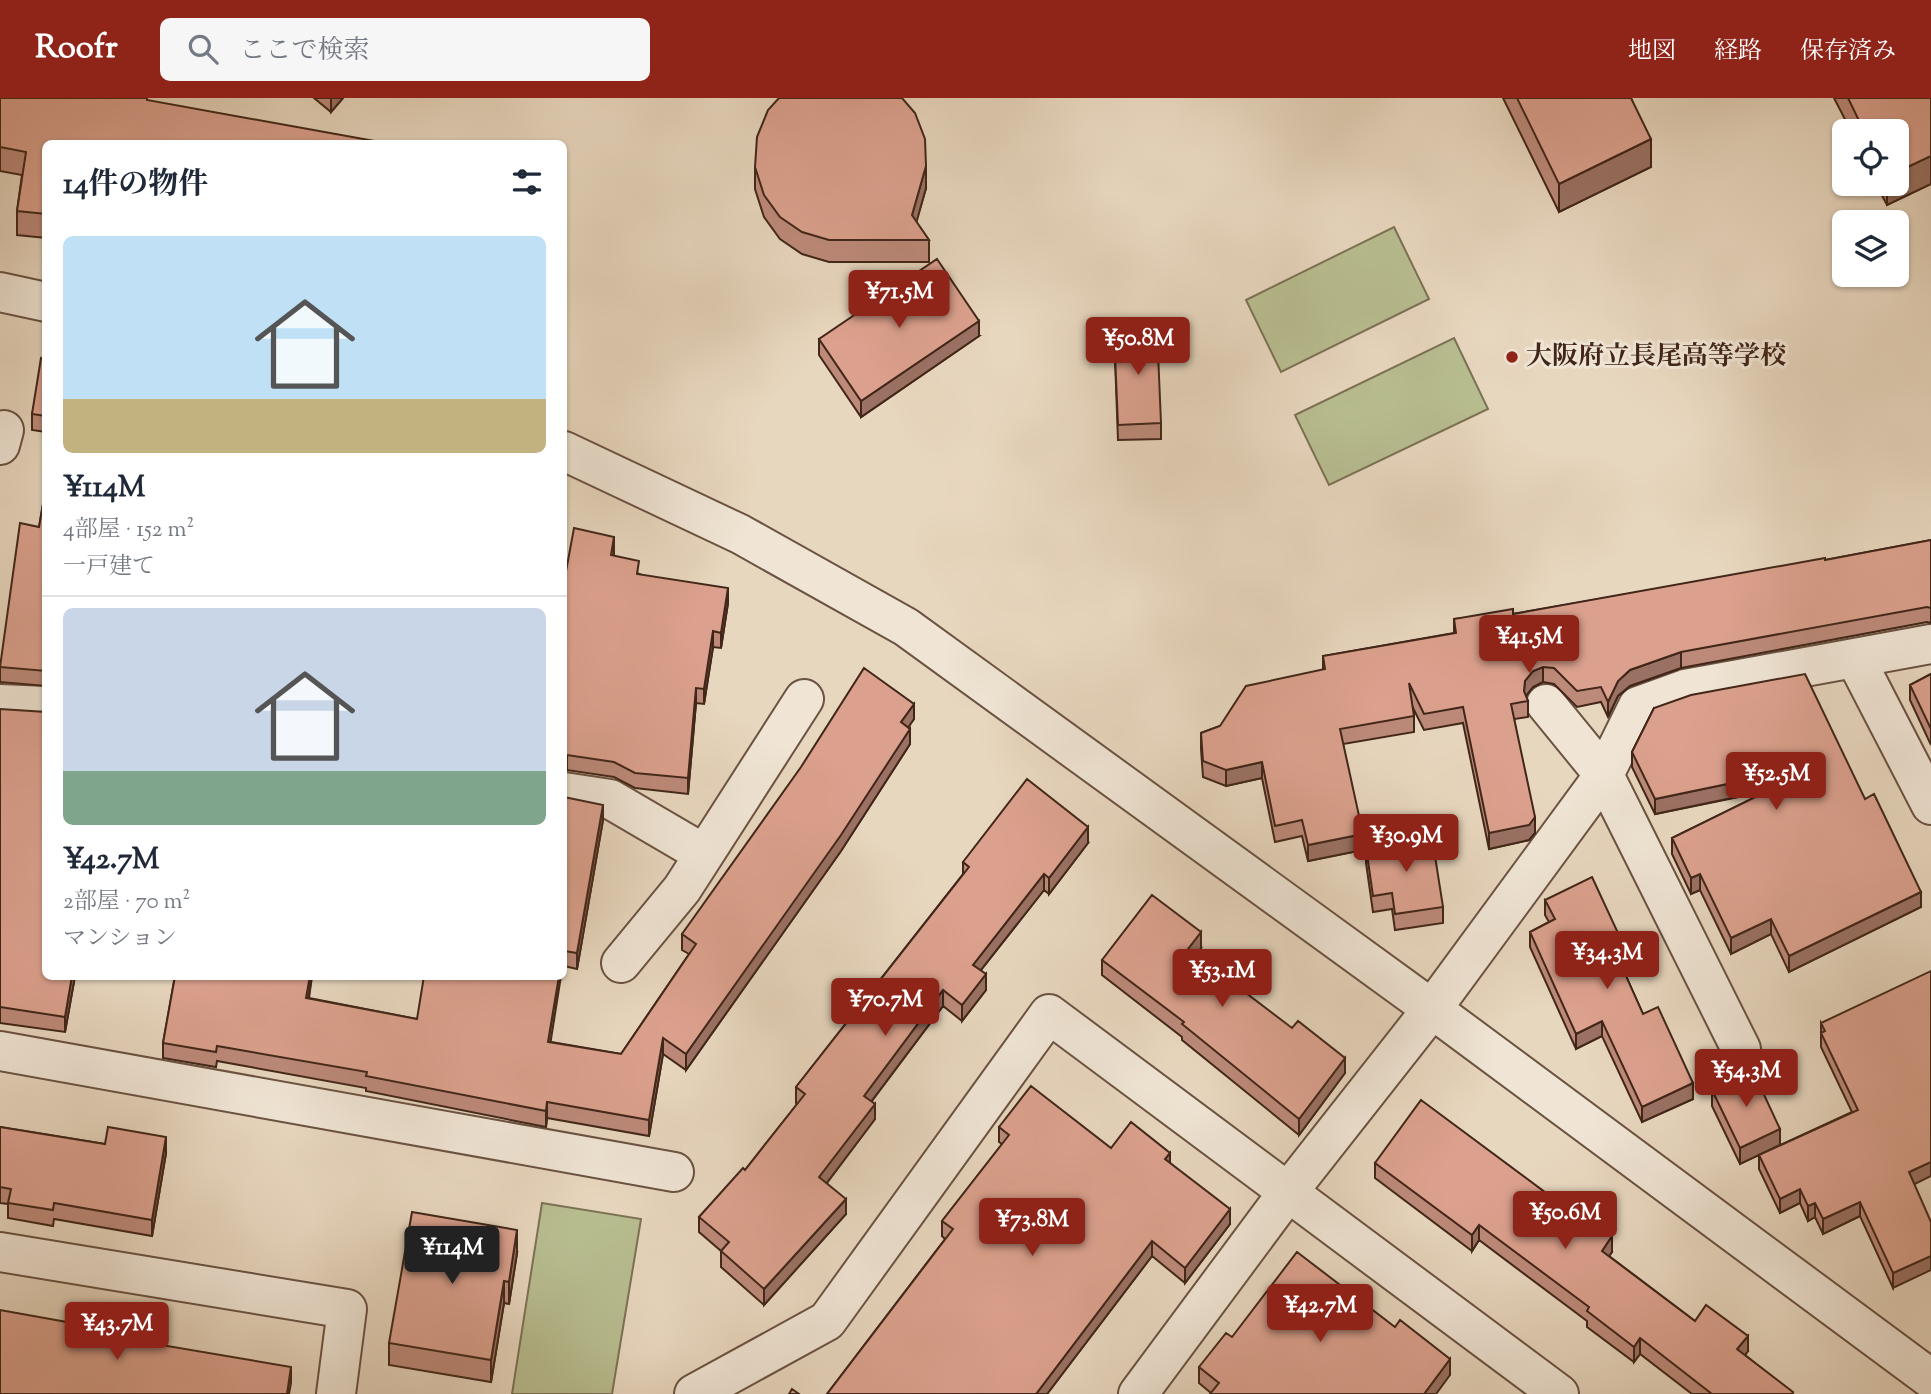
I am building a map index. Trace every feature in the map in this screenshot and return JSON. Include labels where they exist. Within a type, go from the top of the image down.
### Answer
[{"type":"street","points":[[0,292],[42,301]]},
{"type":"street","points":[[567,452],[740,534],[906,627],[1432,1009],[1931,1379]]},
{"type":"street","points":[[1138,1394],[1288,1192],[1432,1009],[1604,775],[1638,706],[1685,688],[1931,644]]},
{"type":"street","points":[[1855,658],[1931,805]]},
{"type":"street","points":[[621,963],[682,889],[804,699]]},
{"type":"street","points":[[0,704],[42,706]]},
{"type":"street","points":[[1546,704],[1604,775],[1741,1049]]},
{"type":"street","points":[[567,792],[610,799],[704,853]]},
{"type":"street","points":[[694,1394],[827,1321],[1049,1014],[1547,1390]]},
{"type":"street","points":[[0,1051],[674,1172]]},
{"type":"street","points":[[0,1252],[348,1310],[336,1394]]},
{"type":"green space","points":[[1394,227],[1429,299],[1281,372],[1246,300]]},
{"type":"green space","points":[[1454,338],[1488,409],[1329,485],[1295,415]]},
{"type":"green space","points":[[542,1203],[641,1219],[612,1394],[512,1394]]},
{"type":"building","points":[[0,98],[147,98],[369,140],[42,140],[42,214],[17,211],[26,152],[0,147]]},
{"type":"building","points":[[779,98],[902,98],[915,113],[925,139],[926,166],[912,215],[929,240],[829,240],[802,232],[780,217],[764,195],[755,167],[757,137],[768,110]]},
{"type":"building","points":[[1517,98],[1631,98],[1651,139],[1559,184]]},
{"type":"building","points":[[1848,98],[1931,98],[1931,156],[1909,166],[1909,119],[1858,119]]},
{"type":"building","points":[[937,259],[979,321],[861,401],[819,339]]},
{"type":"building","points":[[1157,329],[1161,423],[1118,425],[1114,331]]},
{"type":"building","points":[[41,358],[42,415],[32,414]]},
{"type":"building","points":[[42,510],[42,671],[0,667],[20,523],[39,527]]},
{"type":"building","points":[[574,528],[614,537],[611,555],[639,561],[637,574],[728,588],[721,633],[713,631],[704,689],[696,688],[688,778],[635,773],[614,762],[567,755],[567,566]]},
{"type":"building","points":[[1931,540],[1931,608],[1681,652],[1630,670],[1618,681],[1608,702],[1601,687],[1577,691],[1554,668],[1543,667],[1533,671],[1525,681],[1524,691],[1528,701],[1511,704],[1535,817],[1529,825],[1489,833],[1463,707],[1424,714],[1409,683],[1414,716],[1340,729],[1363,834],[1308,845],[1302,820],[1275,826],[1262,762],[1226,770],[1203,761],[1201,733],[1220,726],[1246,686],[1325,669],[1323,656],[1456,633],[1454,619],[1513,609],[1513,614]]},
{"type":"building","points":[[864,668],[914,704],[901,722],[910,729],[841,835],[686,1054],[663,1038],[649,1120],[547,1102],[546,1111],[366,1076],[367,1072],[217,1046],[216,1052],[163,1043],[174,980],[309,980],[306,998],[417,1019],[423,980],[558,980],[548,1042],[621,1054],[696,944],[682,934],[801,767]]},
{"type":"building","points":[[1805,674],[1865,799],[1874,794],[1921,892],[1789,956],[1771,919],[1731,938],[1700,874],[1691,878],[1672,838],[1788,781],[1785,772],[1655,799],[1632,752],[1654,708],[1691,695]]},
{"type":"building","points":[[1931,674],[1931,729],[1910,685]]},
{"type":"building","points":[[0,709],[42,712],[42,980],[71,980],[65,1017],[0,1007]]},
{"type":"building","points":[[1027,779],[1088,827],[1049,878],[1044,874],[973,965],[986,974],[962,1005],[943,990],[864,1096],[875,1104],[819,1177],[846,1199],[764,1289],[721,1251],[729,1242],[699,1217],[743,1168],[745,1170],[805,1094],[796,1087],[969,867],[963,862]]},
{"type":"building","points":[[567,798],[603,805],[577,953],[567,951]]},
{"type":"building","points":[[1432,837],[1443,907],[1395,914],[1392,893],[1373,896],[1366,847]]},
{"type":"building","points":[[1592,877],[1618,933],[1609,938],[1643,1014],[1658,1007],[1693,1083],[1642,1107],[1602,1021],[1576,1034],[1530,932],[1555,919],[1545,900]]},
{"type":"building","points":[[1152,895],[1201,932],[1188,949],[1292,1028],[1298,1021],[1345,1058],[1299,1119],[1182,1024],[1184,1022],[1102,960]]},
{"type":"building","points":[[1931,971],[1931,1162],[1909,1172],[1931,1222],[1931,1256],[1893,1273],[1860,1202],[1823,1219],[1815,1203],[1808,1206],[1800,1189],[1780,1199],[1759,1155],[1858,1110],[1821,1033],[1825,1031],[1821,1023]]},
{"type":"building","points":[[1753,1071],[1780,1129],[1740,1148],[1712,1090]]},
{"type":"building","points":[[1031,1086],[1111,1148],[1131,1122],[1170,1153],[1165,1159],[1230,1209],[1185,1268],[1152,1241],[1036,1394],[827,1394],[953,1229],[942,1221],[1009,1135],[999,1127]]},
{"type":"building","points":[[1421,1100],[1557,1201],[1560,1197],[1612,1236],[1602,1251],[1695,1321],[1706,1305],[1748,1336],[1737,1349],[1793,1392],[1792,1394],[1712,1394],[1640,1338],[1634,1347],[1587,1311],[1589,1307],[1479,1225],[1472,1235],[1375,1163]]},
{"type":"building","points":[[0,1127],[105,1144],[108,1127],[166,1137],[152,1220],[54,1203],[53,1210],[8,1203],[11,1189],[0,1187]]},
{"type":"building","points":[[412,1212],[517,1230],[509,1282],[504,1281],[491,1360],[389,1343]]},
{"type":"building","points":[[1297,1252],[1395,1327],[1400,1320],[1450,1359],[1424,1394],[1210,1394],[1219,1383],[1199,1367],[1226,1333],[1232,1337]]},
{"type":"building","points":[[70,1306],[113,1313],[108,1336],[291,1367],[287,1394],[0,1394],[0,1310],[67,1322]]},
{"type":"place","name":"大阪府立長尾高等学校","points":[[1512,357]]}]
